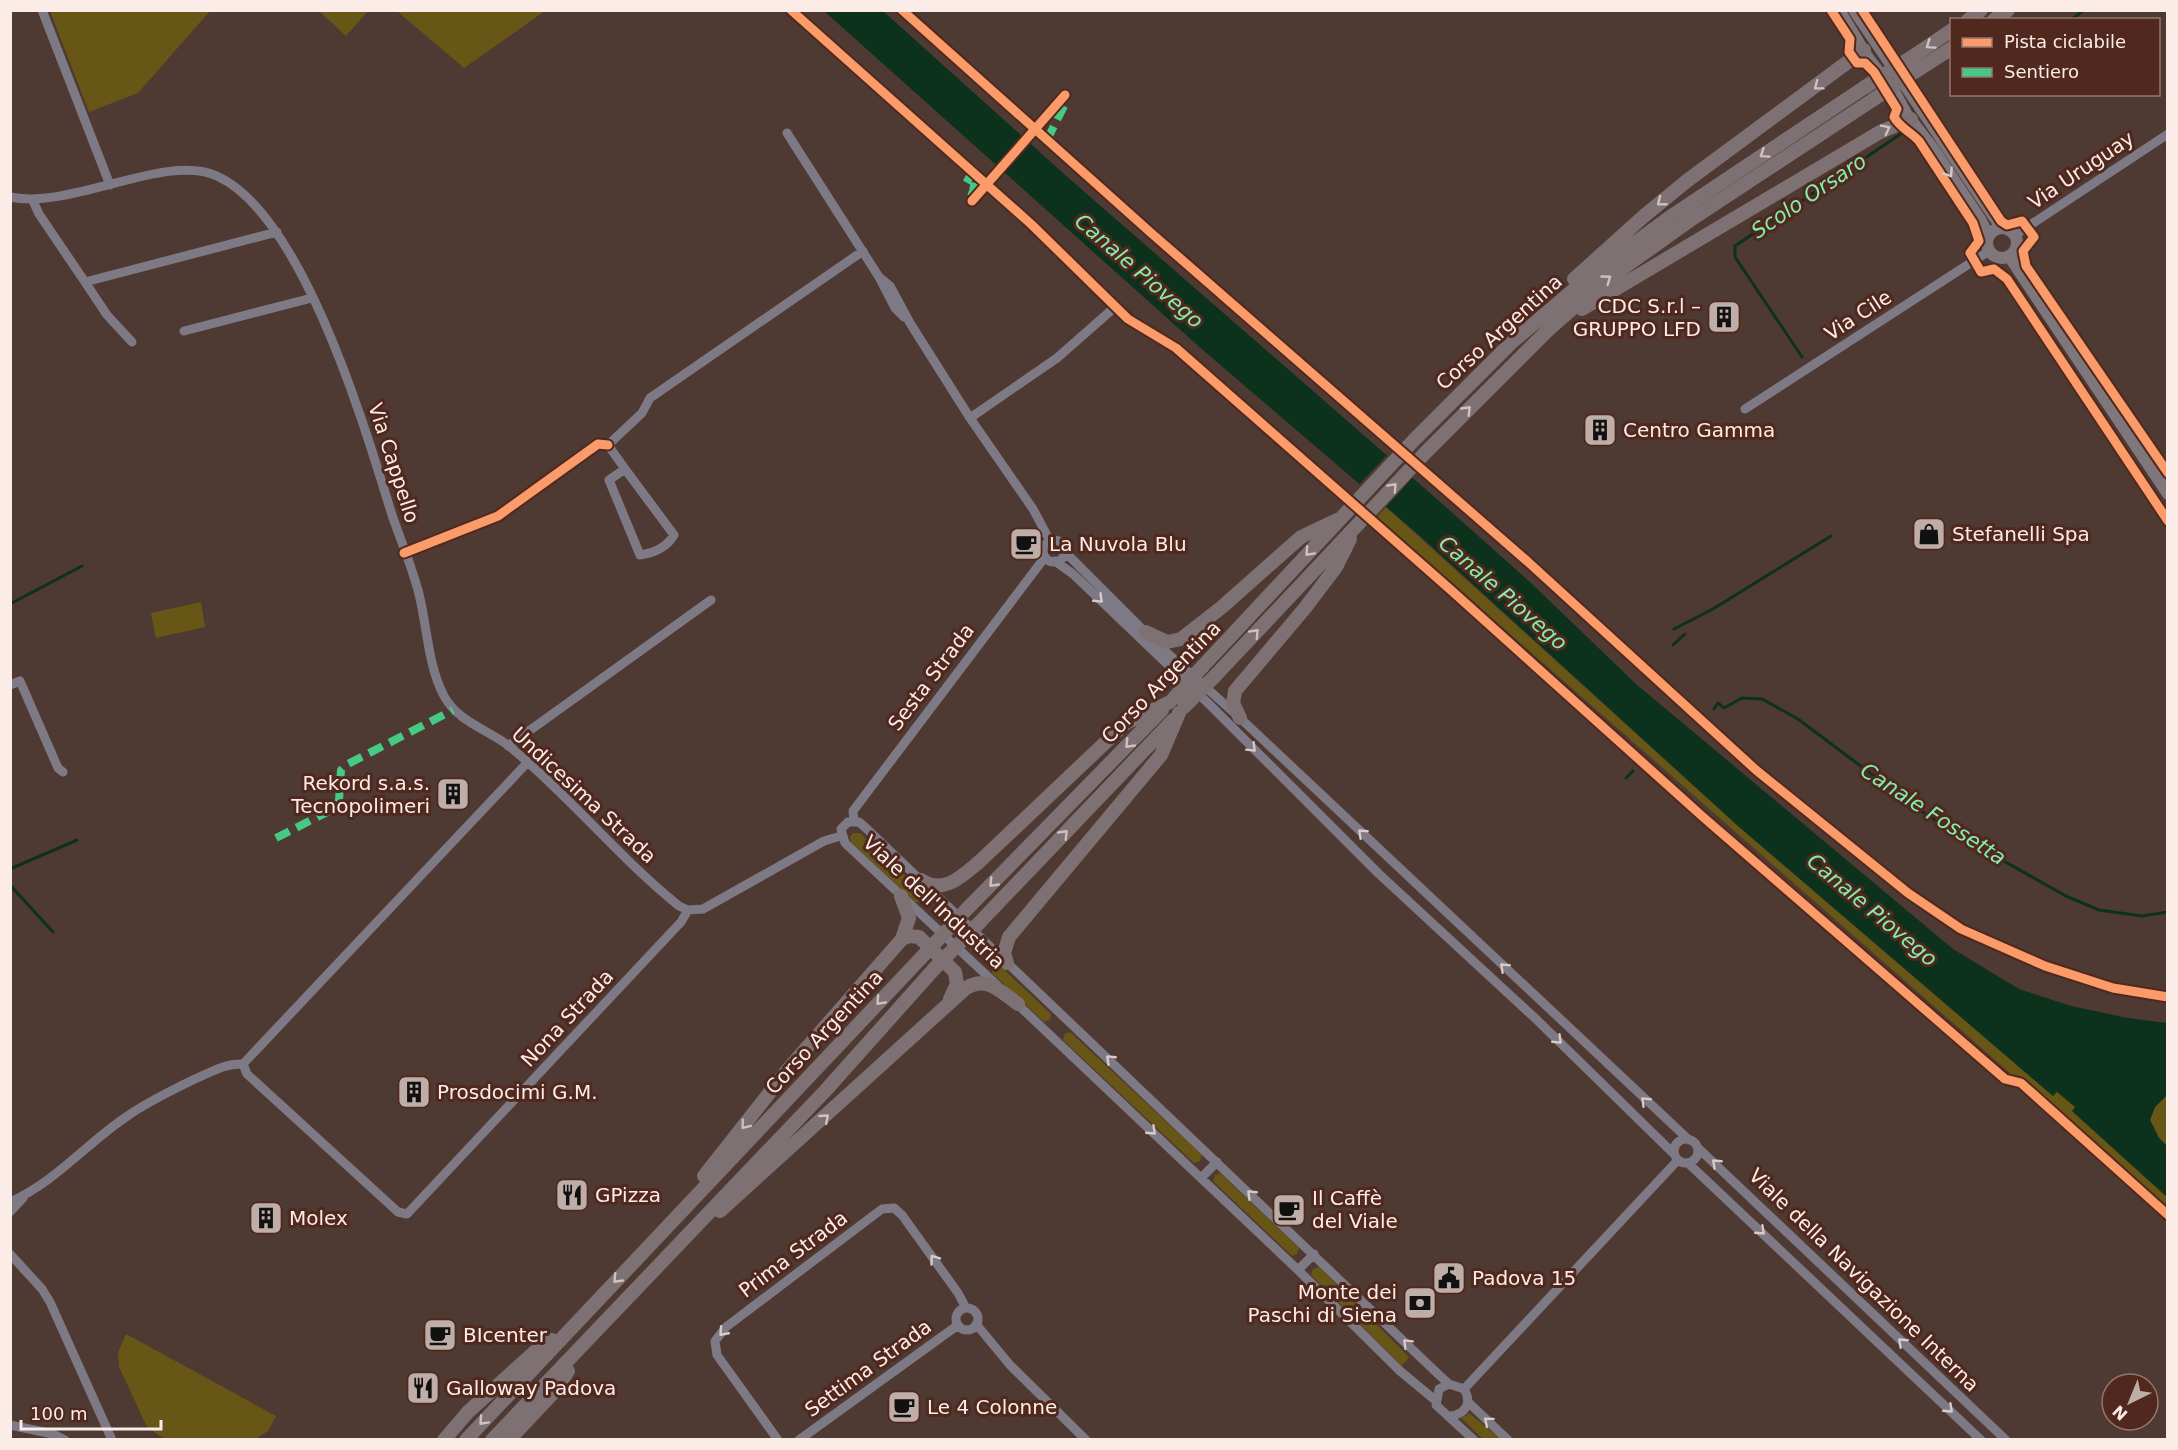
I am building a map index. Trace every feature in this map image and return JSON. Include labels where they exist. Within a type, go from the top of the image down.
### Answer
[{"type":"highway","name":"Corso Argentina","points":[[466,1440],[920,958],[1172,700],[1414,440],[1511,343],[1590,276],[1673,215],[1950,31]]},
{"type":"highway","name":"Corso Argentina","points":[[492,1440],[826,1090],[934,969],[1426,452],[1547,331],[1598,286],[1680,228],[1950,49]]},
{"type":"highway","points":[[1511,343],[1584,270],[1644,216],[1864,50]]},
{"type":"highway","points":[[1547,331],[1870,137],[1914,113]]},
{"type":"highway","points":[[1146,632],[1167,642],[1181,639],[1222,607],[1302,537],[1344,514]]},
{"type":"highway","points":[[1240,718],[1233,702],[1235,691],[1271,650],[1336,567],[1359,523]]},
{"type":"highway","points":[[921,880],[937,886],[953,883],[979,862],[1126,723],[1172,700]]},
{"type":"highway","points":[[1007,963],[1004,953],[1009,937],[1161,755],[1182,710]]},
{"type":"highway","points":[[642,1253],[789,1068],[902,939],[909,918],[901,896]]},
{"type":"highway","points":[[902,939],[909,936],[919,938],[955,972],[957,984],[949,1001]]},
{"type":"highway","points":[[657,1269],[841,1104],[949,1001],[976,982],[994,987],[1018,1004]]},
{"type":"highway","points":[[444,1440],[468,1412],[538,1349],[572,1327]]},
{"type":"highway","points":[[509,1440],[554,1392],[588,1342]]},
{"type":"main road","points":[[1839,10],[1864,50],[1914,113],[2001,227],[2009,229],[2015,235],[2016,248],[2009,256],[1996,257],[1989,251],[1986,243],[1988,235],[1980,219],[1914,113],[1878,46],[1854,10]]},
{"type":"main road","points":[[1864,50],[1868,45],[1878,46]]},
{"type":"main road","points":[[1988,235],[2001,227]]},
{"type":"main road","points":[[2009,256],[2168,494]]},
{"type":"street","points":[[42,10],[110,185]]},
{"type":"street","name":"Viale della Navigazione Interna","points":[[788,133],[879,277],[895,308],[910,323],[970,418],[1033,509],[1050,541],[1060,542],[1064,551],[1146,632],[1415,882],[2006,1440]]},
{"type":"street","name":"Via Uruguay","points":[[2015,235],[2168,134]]},
{"type":"street","name":"Via Cappello","points":[[10,197],[33,201],[192,170],[216,175],[236,188],[278,232],[312,298],[338,357],[373,452],[418,591],[437,677],[453,710]]},
{"type":"street","points":[[33,201],[39,214],[107,315],[132,342]]},
{"type":"street","points":[[85,282],[278,232]]},
{"type":"street","points":[[625,469],[609,480],[640,555],[648,554],[669,544],[674,535],[608,445],[642,412],[650,398],[863,251]]},
{"type":"street","name":"Via Cile","points":[[1746,409],[1989,251]]},
{"type":"street","points":[[184,331],[312,298]]},
{"type":"street","points":[[970,418],[1057,358],[1115,307]]},
{"type":"street","points":[[1050,541],[1043,549],[1050,559],[1061,558],[1064,551]]},
{"type":"street","name":"Viale della Navigazione Interna","points":[[1050,559],[1073,574],[1180,676],[1376,870],[1536,1019],[1676,1157],[1688,1163],[1977,1438]]},
{"type":"street","name":"Sesta Strada","points":[[854,821],[853,811],[1050,559]]},
{"type":"street","points":[[508,746],[711,600]]},
{"type":"street","points":[[10,685],[20,681],[58,768],[63,772]]},
{"type":"street","name":"Undicesima Strada","points":[[453,710],[467,722],[508,746],[670,898],[688,910]]},
{"type":"street","points":[[10,1212],[27,1194],[126,1117],[174,1089],[231,1064],[243,1064],[527,763]]},
{"type":"street","name":"Viale dell'Industria","points":[[1464,1389],[1449,1384],[859,822],[848,822],[841,829],[841,836],[845,843],[1299,1270],[1400,1371],[1435,1400],[1442,1413],[1451,1416],[1474,1440]]},
{"type":"street","points":[[688,910],[703,909],[824,841],[841,836]]},
{"type":"street","points":[[1376,870],[1391,873],[1398,867]]},
{"type":"street","points":[[1408,899],[1400,885],[1405,880],[1415,882]]},
{"type":"street","name":"Nona Strada","points":[[243,1064],[247,1074],[296,1120],[398,1212],[407,1214],[681,922],[688,910]]},
{"type":"street","points":[[1536,1019],[1547,1007]]},
{"type":"street","points":[[1509,1440],[1468,1402],[1464,1389],[1676,1157],[1677,1144],[1689,1140]]},
{"type":"street","points":[[1688,1163],[1697,1157],[1697,1147]]},
{"type":"street","points":[[1201,1178],[1217,1162]]},
{"type":"street","points":[[10,1202],[27,1194]]},
{"type":"street","name":"Prima Strada","points":[[778,1440],[717,1355],[715,1341],[726,1327],[882,1209],[894,1208],[902,1215],[958,1293],[966,1308],[976,1314],[976,1324],[1010,1365],[1086,1440]]},
{"type":"street","points":[[10,1254],[30,1275],[50,1302],[112,1440]]},
{"type":"street","points":[[1299,1270],[1314,1254]]},
{"type":"street","points":[[10,1265],[30,1275]]},
{"type":"street","points":[[966,1308],[957,1315],[958,1325],[968,1330],[976,1324]]},
{"type":"street","name":"Settima Strada","points":[[799,1440],[958,1325]]},
{"type":"street","points":[[1435,1400],[1439,1389],[1449,1384]]},
{"type":"street","points":[[1451,1416],[1464,1411],[1468,1402]]},
{"type":"street","points":[[10,1425],[53,1434],[65,1440]]},
{"type":"shaded area","points":[[50,11],[210,11],[138,93],[89,112]]},
{"type":"shaded area","points":[[319,11],[368,11],[346,36]]},
{"type":"shaded area","points":[[397,11],[545,11],[464,68]]},
{"type":"shaded area","points":[[1386,507],[1738,826],[2053,1096],[2057,1091],[2076,1107],[2073,1112],[2167,1197],[2167,1211],[1377,517]]},
{"type":"shaded area","points":[[201,602],[205,627],[156,638],[151,613]]},
{"type":"shaded area","points":[[853,833],[860,833],[923,893],[922,902],[915,902],[851,842],[850,837]]},
{"type":"shaded area","points":[[939,911],[981,948],[980,953],[976,954],[937,917]]},
{"type":"shaded area","points":[[999,965],[1051,1014],[1050,1020],[1044,1022],[992,973],[993,967]]},
{"type":"shaded area","points":[[1070,1032],[1202,1155],[1200,1161],[1194,1163],[1063,1040],[1065,1034]]},
{"type":"shaded area","points":[[2167,1095],[2167,1146],[2159,1138],[2150,1120],[2155,1107]]},
{"type":"shaded area","points":[[1220,1173],[1299,1248],[1297,1254],[1292,1256],[1213,1181],[1215,1175]]},
{"type":"shaded area","points":[[1319,1267],[1409,1357],[1402,1366],[1311,1275],[1313,1269]]},
{"type":"shaded area","points":[[126,1334],[276,1416],[268,1431],[256,1439],[166,1440],[147,1427],[119,1367],[118,1352]]},
{"type":"shaded area","points":[[1469,1413],[1501,1439],[1483,1439],[1461,1418]]},
{"type":"water","name":"Canale Piovego","points":[[824,11],[883,11],[1072,181],[1531,583],[1636,684],[1953,949],[2019,989],[2071,1006],[2128,1018],[2167,1023],[2167,1095],[2155,1107],[2150,1120],[2159,1138],[2167,1146],[2167,1197],[2072,1111],[2075,1107],[2057,1092],[2053,1096],[1738,826],[1420,536],[1204,351]]},
{"type":"pier","points":[[1389,453],[1415,475],[1384,509],[1357,487]]},
{"type":"waterway","name":"Scolo Orsaro","points":[[2074,18],[2084,10]]},
{"type":"waterway","name":"Scolo Orsaro","points":[[1802,357],[1735,257],[1735,246],[1902,133]]},
{"type":"waterway","name":"Scolo Orsaro","points":[[1674,629],[1713,609],[1831,536]]},
{"type":"waterway","points":[[10,604],[82,566]]},
{"type":"waterway","points":[[1673,645],[1685,634]]},
{"type":"waterway","name":"Canale Fossetta","points":[[1714,709],[1718,703],[1724,708],[1742,698],[1762,699],[1798,719],[1918,809],[1957,835],[2066,896],[2099,910],[2142,916],[2168,912]]},
{"type":"waterway","name":"Canale Fossetta","points":[[1626,778],[1633,771]]},
{"type":"waterway","points":[[10,869],[77,840]]},
{"type":"waterway","points":[[10,885],[53,932]]},
{"type":"marked path","points":[[1047,140],[1066,102]]},
{"type":"marked path","points":[[971,196],[975,187],[965,185],[973,171]]},
{"type":"marked path","points":[[276,838],[333,809],[339,801],[341,770],[346,765],[453,710]]},
{"type":"cycle path","points":[[791,10],[1031,224],[1128,319],[1176,348],[1452,591],[1703,817],[2005,1079],[2021,1083],[2168,1215]]},
{"type":"cycle path","points":[[902,10],[1150,232],[1527,561],[1756,770],[1908,893],[1961,929],[2045,966],[2113,988],[2168,997]]},
{"type":"cycle path","points":[[1831,10],[1850,39],[1849,52],[1857,63],[1865,63],[1874,72],[1897,109],[1894,117],[1919,141],[1973,223],[1979,241],[1970,253],[1981,272],[1994,269],[2007,279],[2168,521]]},
{"type":"cycle path","points":[[1862,10],[2001,221],[2007,225],[2022,221],[2034,237],[2023,251],[2026,266],[2168,473]]},
{"type":"cycle path","points":[[972,201],[1065,95]]},
{"type":"cycle path","points":[[404,553],[498,516],[598,444],[608,445]]},
{"type":"place","name":"CDC S.r.l – GRUPPO LFD","points":[[1724,317]]},
{"type":"place","name":"Centro Gamma","points":[[1600,430]]},
{"type":"place","name":"Stefanelli Spa","points":[[1929,534]]},
{"type":"place","name":"La Nuvola Blu","points":[[1026,544]]},
{"type":"place","name":"Rekord s.a.s. Tecnopolimeri","points":[[453,794]]},
{"type":"place","name":"Prosdocimi G.M.","points":[[414,1092]]},
{"type":"place","name":"GPizza","points":[[572,1195]]},
{"type":"place","name":"Il Caffè del Viale","points":[[1289,1210]]},
{"type":"place","name":"Molex","points":[[266,1218]]},
{"type":"place","name":"Padova 15","points":[[1449,1278]]},
{"type":"place","name":"Monte dei Paschi di Siena","points":[[1420,1303]]},
{"type":"place","name":"BIcenter","points":[[440,1335]]},
{"type":"place","name":"Galloway Padova","points":[[423,1388]]},
{"type":"place","name":"Le 4 Colonne","points":[[904,1407]]}]
